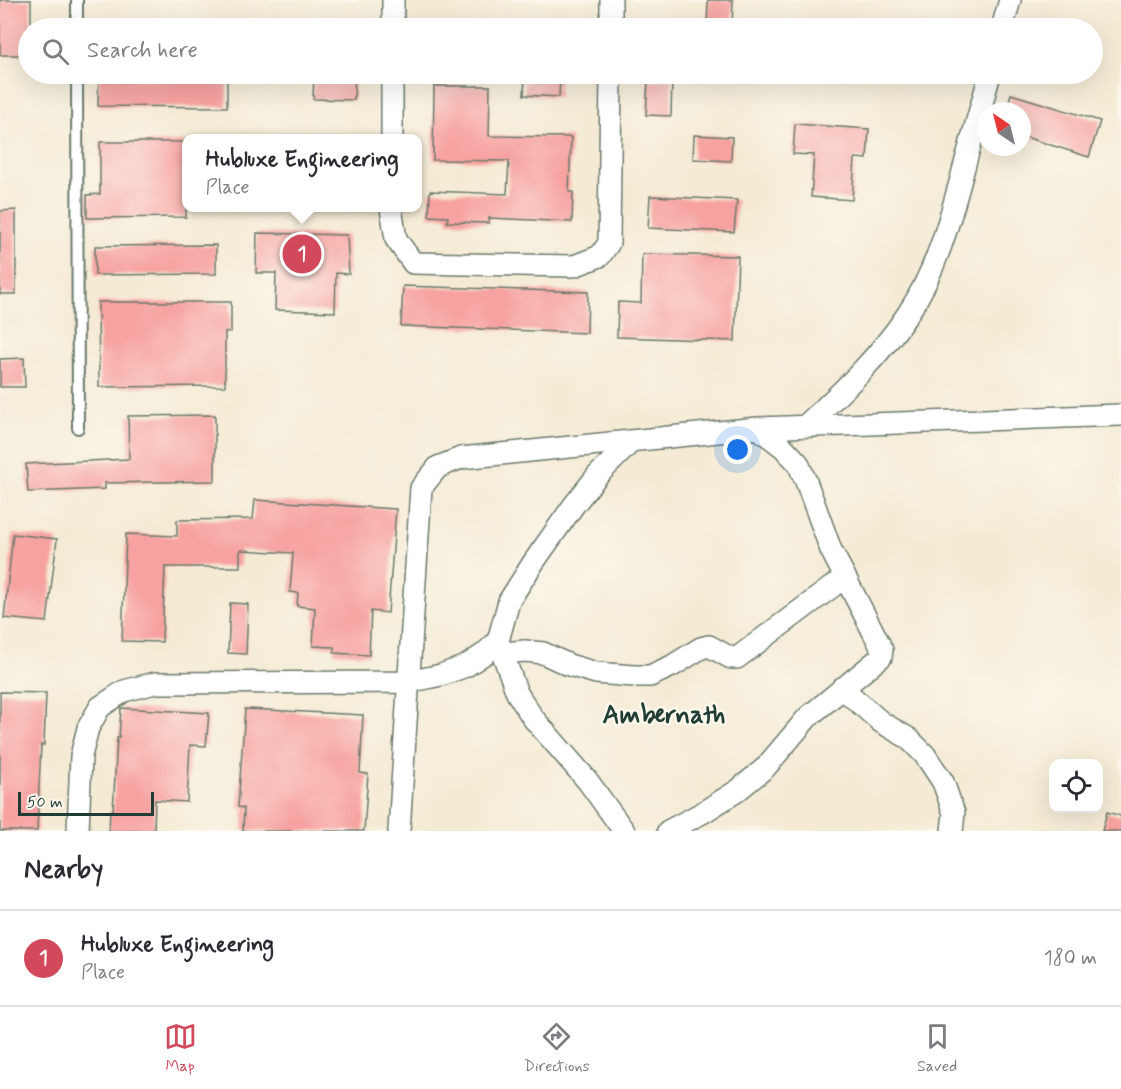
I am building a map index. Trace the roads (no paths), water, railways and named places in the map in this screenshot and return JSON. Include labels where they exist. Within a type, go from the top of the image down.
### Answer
[{"type":"street","points":[[393,0],[393,18]]},
{"type":"street","points":[[611,0],[611,18]]},
{"type":"street","points":[[1005,18],[1010,0]]},
{"type":"street","points":[[392,84],[392,134]]},
{"type":"street","points":[[392,212],[396,239],[413,263],[574,266],[600,256],[609,243],[611,84]]},
{"type":"street","points":[[805,426],[874,358],[907,315],[931,270],[951,216],[987,84]]},
{"type":"street","points":[[399,831],[421,488],[438,467],[461,458],[758,428],[1121,415]]},
{"type":"street","points":[[668,831],[737,791],[765,768],[808,717],[881,657],[882,650],[831,550],[798,463],[784,448],[758,428]]},
{"type":"street","points":[[624,831],[587,780],[533,718],[517,693],[500,647],[509,601],[533,563],[597,476],[632,441]]},
{"type":"street","points":[[78,831],[81,756],[88,728],[100,707],[124,692],[155,683],[408,682],[441,675],[466,666],[500,647],[543,653],[569,665],[596,673],[650,676],[672,666],[701,648],[709,646],[731,658],[737,658],[844,577]]},
{"type":"street","points":[[842,688],[881,722],[908,738],[925,755],[943,782],[954,813],[952,831]]},
{"type":"lane","points":[[77,0],[77,18]]},
{"type":"lane","points":[[77,84],[78,428]]},
{"type":"place","name":"Hubluxe Engineering","points":[[302,254]]},
{"type":"district","name":"Ambernath","points":[[664,714]]}]
